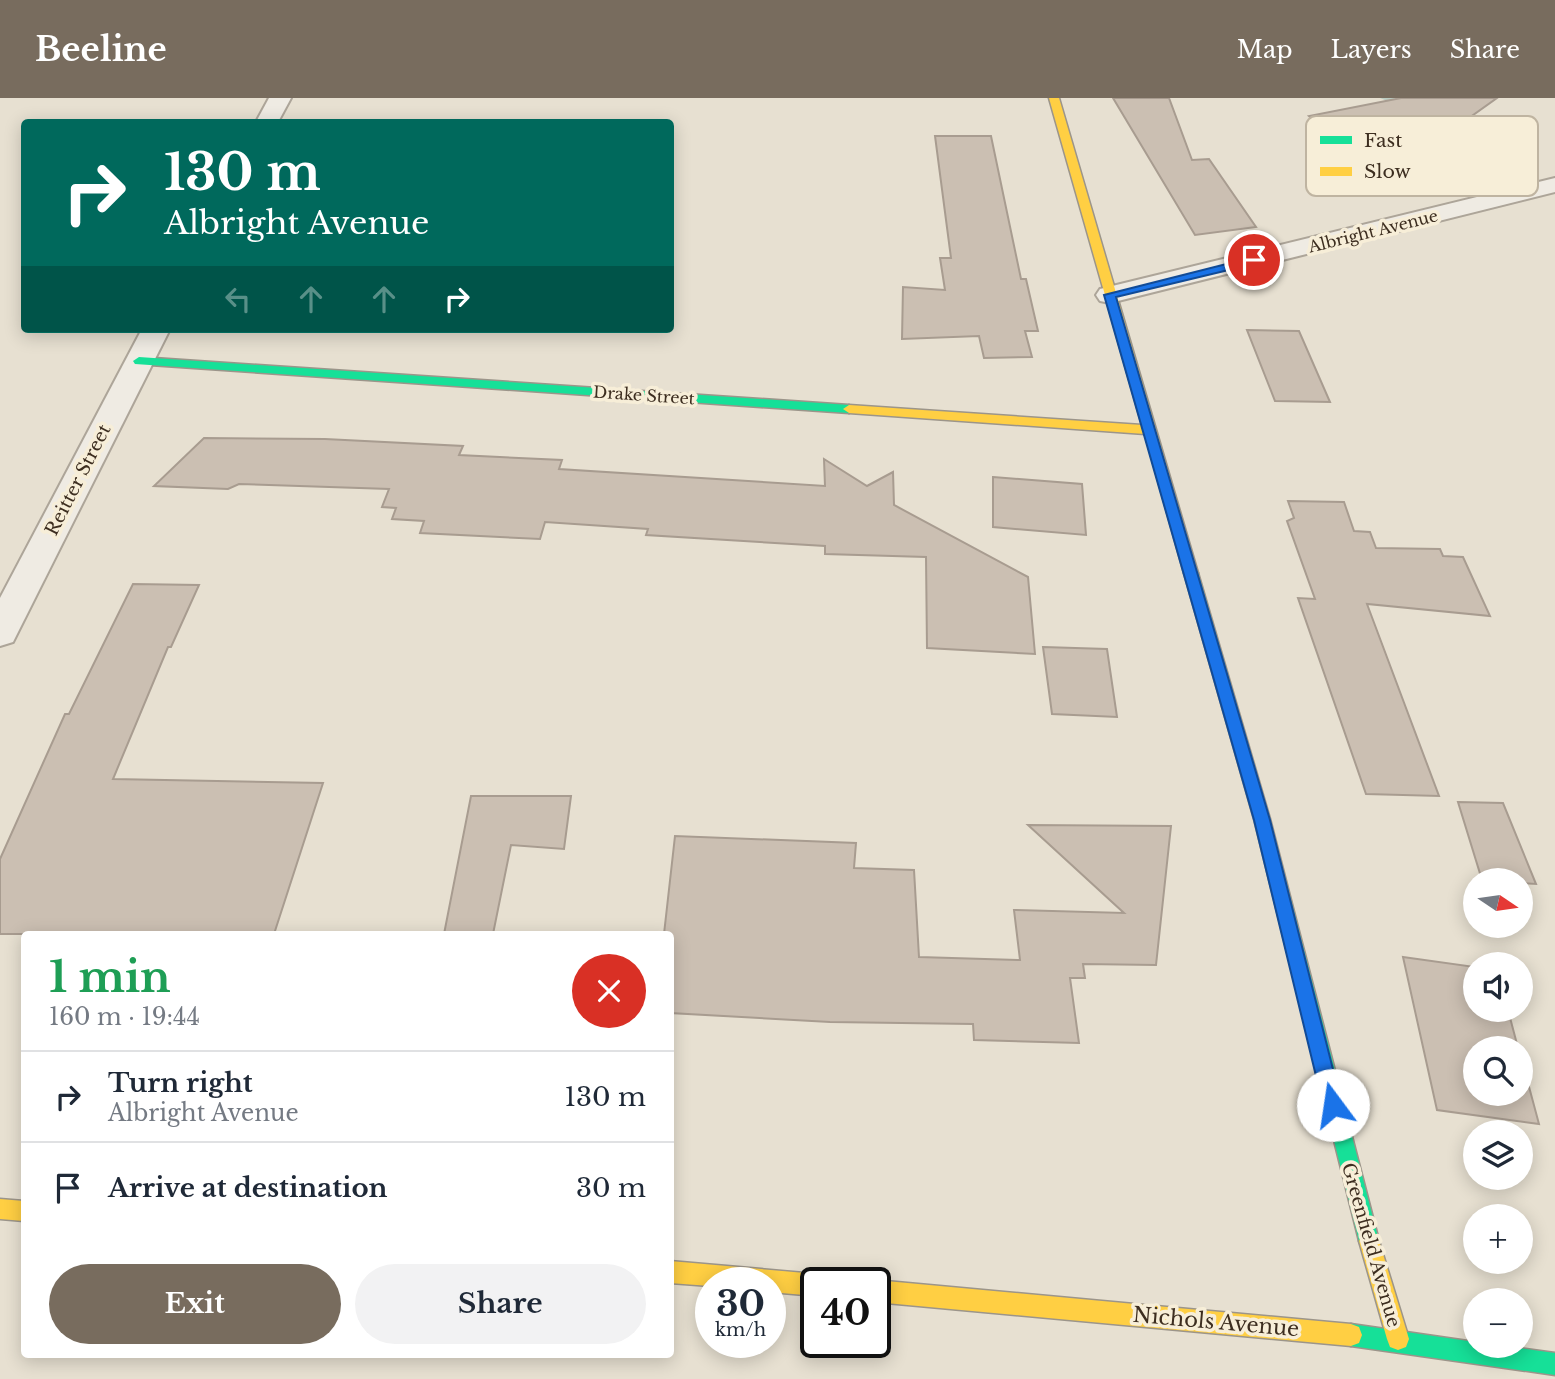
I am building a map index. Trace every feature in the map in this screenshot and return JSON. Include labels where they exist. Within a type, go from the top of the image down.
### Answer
[{"type":"street","points":[[269,119],[280,98]]},
{"type":"street","name":"Greenfield Avenue","points":[[1054,98],[1262,820],[1352,1183],[1398,1339]]},
{"type":"street","name":"Albright Avenue","points":[[1538,189],[1555,185]]},
{"type":"street","name":"Albright Avenue","points":[[1110,295],[1510,196]]},
{"type":"street","name":"Reitter Street","points":[[0,632],[154,333]]},
{"type":"street","name":"Drake Street","points":[[139,361],[1150,430]]},
{"type":"street","points":[[0,1209],[21,1211]]},
{"type":"street","points":[[674,1272],[800,1284]]},
{"type":"street","name":"Nichols Avenue","points":[[891,1292],[1398,1339],[1555,1364]]},
{"type":"building","points":[[1113,98],[1169,98],[1192,160],[1209,159],[1256,227],[1195,235]]},
{"type":"building","points":[[1401,98],[1497,98],[1472,116],[1309,116]]},
{"type":"building","points":[[935,136],[991,136],[1021,279],[1026,279],[1038,331],[1025,331],[1032,357],[984,358],[979,336],[902,339],[903,287],[945,290],[940,258],[951,258]]},
{"type":"building","points":[[1247,330],[1299,331],[1330,402],[1275,401]]},
{"type":"building","points":[[204,438],[325,439],[463,446],[459,455],[562,460],[559,469],[825,486],[824,459],[867,486],[893,472],[894,505],[1028,577],[1035,654],[927,648],[926,557],[825,554],[825,546],[646,535],[648,529],[545,522],[540,539],[420,533],[424,521],[392,519],[396,508],[382,507],[389,489],[239,484],[228,489],[154,486]]},
{"type":"building","points":[[993,477],[1082,484],[1086,535],[993,527]]},
{"type":"building","points":[[1288,501],[1344,502],[1354,531],[1370,532],[1376,548],[1440,549],[1443,556],[1463,557],[1490,616],[1367,604],[1439,796],[1366,794],[1298,598],[1315,599],[1287,521],[1294,518]]},
{"type":"building","points":[[133,584],[199,585],[171,647],[168,647],[113,779],[323,783],[275,931],[21,931],[21,934],[0,934],[0,859],[65,714],[69,714]]},
{"type":"building","points":[[1043,647],[1107,649],[1117,717],[1052,714]]},
{"type":"building","points":[[471,796],[571,796],[564,849],[511,845],[494,931],[445,931]]},
{"type":"building","points":[[1458,802],[1503,803],[1529,868],[1478,868]]},
{"type":"building","points":[[1028,825],[1171,826],[1156,965],[1083,964],[1085,978],[1070,978],[1079,1043],[974,1040],[973,1024],[830,1022],[674,1013],[674,931],[664,931],[675,836],[856,843],[854,868],[914,870],[919,957],[1020,960],[1014,910],[1124,913]]},
{"type":"building","points":[[1403,957],[1463,965],[1463,1022],[1511,1022],[1515,1036],[1463,1036],[1463,1106],[1533,1106],[1533,1102],[1539,1124],[1533,1123],[1533,1120],[1510,1120],[1437,1110]]},
{"type":"waterway","points":[[1385,98],[1431,116]]},
{"type":"traffic: fast","points":[[139,361],[849,409]]},
{"type":"traffic: fast","points":[[1191,573],[1262,819],[1369,1241]]},
{"type":"traffic: fast","points":[[1351,1335],[1555,1364]]},
{"type":"traffic: slow","points":[[1054,98],[1191,573]]},
{"type":"traffic: slow","points":[[849,409],[1150,430]]},
{"type":"traffic: slow","points":[[0,1209],[21,1211]]},
{"type":"traffic: slow","points":[[1369,1241],[1398,1339]]},
{"type":"traffic: slow","points":[[674,1272],[800,1284]]},
{"type":"traffic: slow","points":[[891,1292],[1351,1335]]},
{"type":"route","points":[[1254,260],[1110,295],[1262,820],[1333,1105]]}]
